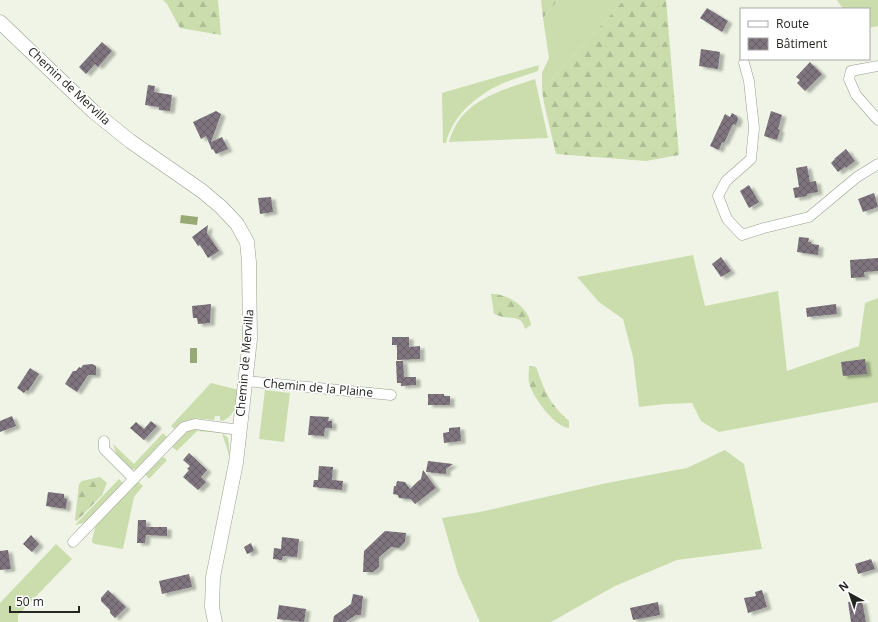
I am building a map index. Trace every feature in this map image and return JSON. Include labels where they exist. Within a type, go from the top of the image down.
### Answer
[{"type":"street","name":"Chemin de Mervilla","points":[[0,22],[93,111],[130,141],[202,191],[221,207],[237,224],[247,242],[249,262],[250,339],[236,463],[212,577],[212,607],[214,622]]},
{"type":"street","points":[[744,63],[749,81],[754,128],[751,159],[726,181],[718,196],[727,219],[742,235],[809,217],[857,177],[878,164]]},
{"type":"street","points":[[878,66],[851,71],[849,79],[856,95],[878,120]]},
{"type":"street","name":"Chemin de la Plaine","points":[[245,381],[391,395]]},
{"type":"street","points":[[73,542],[184,427],[194,424],[240,430]]},
{"type":"street","points":[[104,441],[104,449],[134,479]]},
{"type":"green space","points":[[163,0],[218,0],[221,35],[180,28],[167,4]]},
{"type":"green space","points":[[541,0],[558,0],[543,18]]},
{"type":"green space","points":[[558,0],[624,0],[542,90],[542,73],[549,58],[543,18]]},
{"type":"green space","points":[[624,0],[666,0],[679,155],[646,161],[556,154],[542,90]]},
{"type":"green space","points":[[837,0],[878,0],[878,26],[870,28],[870,8],[842,8]]},
{"type":"green space","points":[[539,65],[538,71],[500,85],[471,103],[458,117],[446,143],[443,143],[442,93]]},
{"type":"green space","points":[[535,79],[548,138],[449,142],[454,128],[462,116],[472,107],[495,93]]},
{"type":"green space","points":[[693,255],[705,306],[778,291],[787,371],[859,346],[865,303],[878,298],[878,402],[719,432],[701,421],[692,403],[639,407],[633,357],[623,319],[599,302],[577,277]]},
{"type":"green space","points":[[491,294],[504,296],[517,303],[526,313],[531,325],[525,329],[520,320],[494,314]]},
{"type":"green space","points":[[529,366],[536,367],[548,397],[562,415],[569,421],[569,428],[563,427],[557,423],[544,410],[534,395],[529,382]]},
{"type":"green space","points":[[211,383],[239,390],[235,408],[231,415],[223,421],[220,420],[220,416],[215,416],[214,420],[193,419],[184,422],[174,429],[171,426]]},
{"type":"green space","points":[[265,390],[290,393],[284,442],[259,439]]},
{"type":"green space","points":[[190,428],[222,430],[222,433],[197,431],[177,451],[171,446]]},
{"type":"green space","points":[[163,433],[167,437],[136,469],[129,469],[118,459],[113,444],[134,464]]},
{"type":"green space","points":[[222,433],[228,438],[230,455],[229,455]]},
{"type":"green space","points":[[725,450],[744,464],[762,549],[677,560],[615,586],[551,622],[480,622],[458,574],[442,518],[480,512],[607,483],[687,468]]},
{"type":"green space","points":[[162,456],[167,460],[149,479],[145,474]]},
{"type":"green space","points":[[100,477],[107,483],[102,495],[77,521],[75,520],[79,484],[82,481]]},
{"type":"green space","points":[[119,479],[123,483],[88,520],[75,525]]},
{"type":"green space","points":[[137,481],[143,486],[134,497],[123,549],[95,544],[92,542],[98,522]]},
{"type":"green space","points":[[56,544],[72,559],[18,615],[18,622],[0,622],[0,603]]},
{"type":"shaded area","points":[[181,215],[198,217],[197,225],[180,223]]},
{"type":"shaded area","points":[[190,348],[197,348],[197,363],[190,363]]},
{"type":"building","points":[[707,8],[728,21],[722,32],[700,18]]},
{"type":"building","points":[[102,42],[112,51],[98,67],[95,64],[86,74],[79,67]]},
{"type":"building","points":[[701,49],[720,52],[718,69],[699,66]]},
{"type":"building","points":[[810,62],[822,74],[805,91],[797,83],[800,80],[796,77]]},
{"type":"building","points":[[148,85],[155,86],[154,92],[172,95],[170,111],[159,110],[159,107],[145,105]]},
{"type":"building","points":[[216,111],[221,114],[211,142],[222,137],[228,149],[216,154],[213,149],[212,150],[206,136],[201,139],[193,122]]},
{"type":"building","points":[[771,111],[782,115],[777,140],[764,136]]},
{"type":"building","points":[[732,113],[737,116],[738,119],[736,125],[733,124],[724,143],[722,142],[719,150],[710,146],[725,114],[730,117]]},
{"type":"building","points":[[846,149],[855,161],[838,172],[831,163]]},
{"type":"building","points":[[807,166],[810,182],[816,181],[818,192],[795,198],[793,188],[799,187],[796,168]]},
{"type":"building","points":[[749,185],[759,202],[749,208],[740,191]]},
{"type":"building","points":[[874,193],[878,207],[863,212],[858,199]]},
{"type":"building","points":[[271,197],[273,212],[260,214],[258,198]]},
{"type":"building","points":[[208,225],[207,233],[219,251],[208,258],[200,245],[198,246],[192,237]]},
{"type":"building","points":[[799,237],[809,238],[808,242],[819,245],[818,255],[797,252]]},
{"type":"building","points":[[721,257],[731,271],[721,277],[712,264]]},
{"type":"building","points":[[878,258],[878,271],[864,272],[865,277],[851,278],[850,260]]},
{"type":"building","points":[[211,304],[210,323],[198,324],[197,318],[193,318],[192,306]]},
{"type":"building","points":[[836,304],[837,314],[807,317],[806,308]]},
{"type":"building","points":[[392,337],[409,337],[409,347],[420,346],[420,359],[397,360],[397,345],[392,345]]},
{"type":"building","points":[[865,359],[867,374],[843,376],[841,362]]},
{"type":"building","points":[[396,361],[403,361],[404,377],[416,377],[416,385],[401,386],[401,383],[397,383]]},
{"type":"building","points":[[92,364],[96,366],[96,375],[88,375],[77,392],[65,384],[73,371],[76,371],[79,367],[81,368],[83,365]]},
{"type":"building","points":[[30,368],[39,374],[28,391],[26,390],[24,393],[17,388]]},
{"type":"building","points":[[428,394],[444,394],[444,396],[450,396],[450,405],[428,405]]},
{"type":"building","points":[[12,416],[16,426],[0,432],[0,421]]},
{"type":"building","points":[[310,416],[329,417],[328,421],[332,421],[332,428],[325,428],[324,436],[308,435]]},
{"type":"building","points":[[151,421],[157,426],[144,440],[130,428],[136,422],[144,429]]},
{"type":"building","points":[[460,427],[461,441],[444,443],[443,433],[449,432],[449,428]]},
{"type":"building","points":[[189,453],[207,470],[201,477],[206,482],[198,490],[183,477],[189,470],[187,469],[190,466],[183,460]]},
{"type":"building","points":[[428,461],[453,464],[446,469],[446,474],[426,472]]},
{"type":"building","points":[[319,466],[333,467],[332,480],[343,481],[342,490],[313,487],[314,480],[318,480]]},
{"type":"building","points":[[423,470],[436,488],[415,504],[411,499],[399,498],[398,495],[393,494],[394,486],[396,486],[397,481],[405,482],[410,489],[421,479]]},
{"type":"building","points":[[48,492],[64,494],[64,498],[67,499],[66,509],[46,506]]},
{"type":"building","points":[[138,520],[146,520],[146,527],[167,527],[167,536],[146,535],[145,543],[137,543]]},
{"type":"building","points":[[385,531],[406,533],[405,542],[399,548],[391,547],[379,557],[379,567],[373,572],[363,572],[364,551]]},
{"type":"building","points":[[31,535],[39,544],[32,552],[23,544]]},
{"type":"building","points":[[282,537],[299,539],[297,557],[283,556],[282,560],[273,559],[274,548],[281,549]]},
{"type":"building","points":[[251,543],[254,551],[247,554],[244,547]]},
{"type":"building","points":[[8,550],[11,569],[0,570],[0,551]]},
{"type":"building","points":[[871,559],[875,569],[858,574],[855,564]]},
{"type":"building","points":[[189,574],[192,587],[162,594],[159,581]]},
{"type":"building","points":[[108,590],[126,607],[115,618],[110,613],[110,610],[101,601],[101,598]]},
{"type":"building","points":[[762,590],[767,607],[748,613],[744,598],[756,596],[755,592]]},
{"type":"building","points":[[353,594],[363,596],[361,615],[356,615],[345,622],[333,622],[334,616],[351,604]]},
{"type":"building","points":[[862,601],[866,622],[851,622],[848,602]]},
{"type":"building","points":[[658,602],[660,615],[633,620],[630,608]]},
{"type":"building","points":[[279,605],[306,609],[304,622],[277,619]]}]
